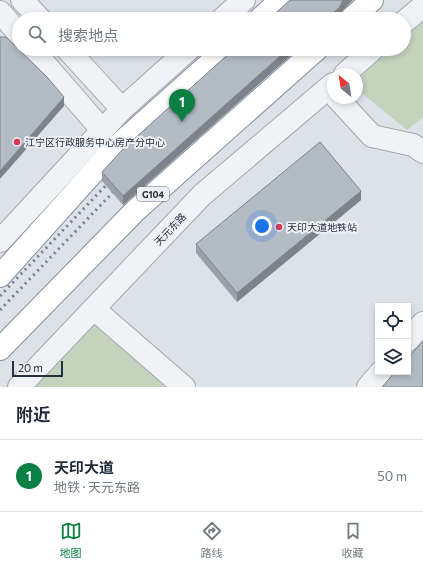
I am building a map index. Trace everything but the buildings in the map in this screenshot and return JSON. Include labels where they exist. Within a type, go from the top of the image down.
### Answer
[{"type":"highway","points":[[268,12],[281,0]]},
{"type":"highway","points":[[359,12],[372,0]]},
{"type":"highway","points":[[0,276],[115,148],[218,56]]},
{"type":"highway","name":"G104","points":[[0,349],[134,211],[309,56]]},
{"type":"street","points":[[22,0],[33,12]]},
{"type":"street","points":[[230,12],[244,0]]},
{"type":"street","points":[[411,16],[423,6]]},
{"type":"street","points":[[0,12],[12,26]]},
{"type":"street","points":[[38,56],[102,130]]},
{"type":"street","points":[[73,56],[122,109]]},
{"type":"street","points":[[0,241],[122,109],[181,56]]},
{"type":"street","points":[[351,68],[365,56]]},
{"type":"street","name":"天元东路","points":[[19,387],[202,195],[327,96]]},
{"type":"street","points":[[344,104],[372,136],[413,145],[423,152]]},
{"type":"street","points":[[94,309],[184,387]]},
{"type":"street","points":[[409,339],[423,323]]},
{"type":"street","points":[[368,387],[378,375]]},
{"type":"green space","points":[[423,19],[423,117],[407,130],[363,94],[363,68],[378,56],[411,56],[411,28]]},
{"type":"green space","points":[[94,314],[173,387],[25,387]]},
{"type":"railway","points":[[0,296],[114,177]]},
{"type":"railway","points":[[0,310],[120,185]]},
{"type":"place","name":"天印大道","points":[[182,122]]},
{"type":"place","name":"江宁区行政服务中心房产分中心","points":[[17,142]]},
{"type":"place","name":"天印大道地铁站","points":[[279,227]]}]
